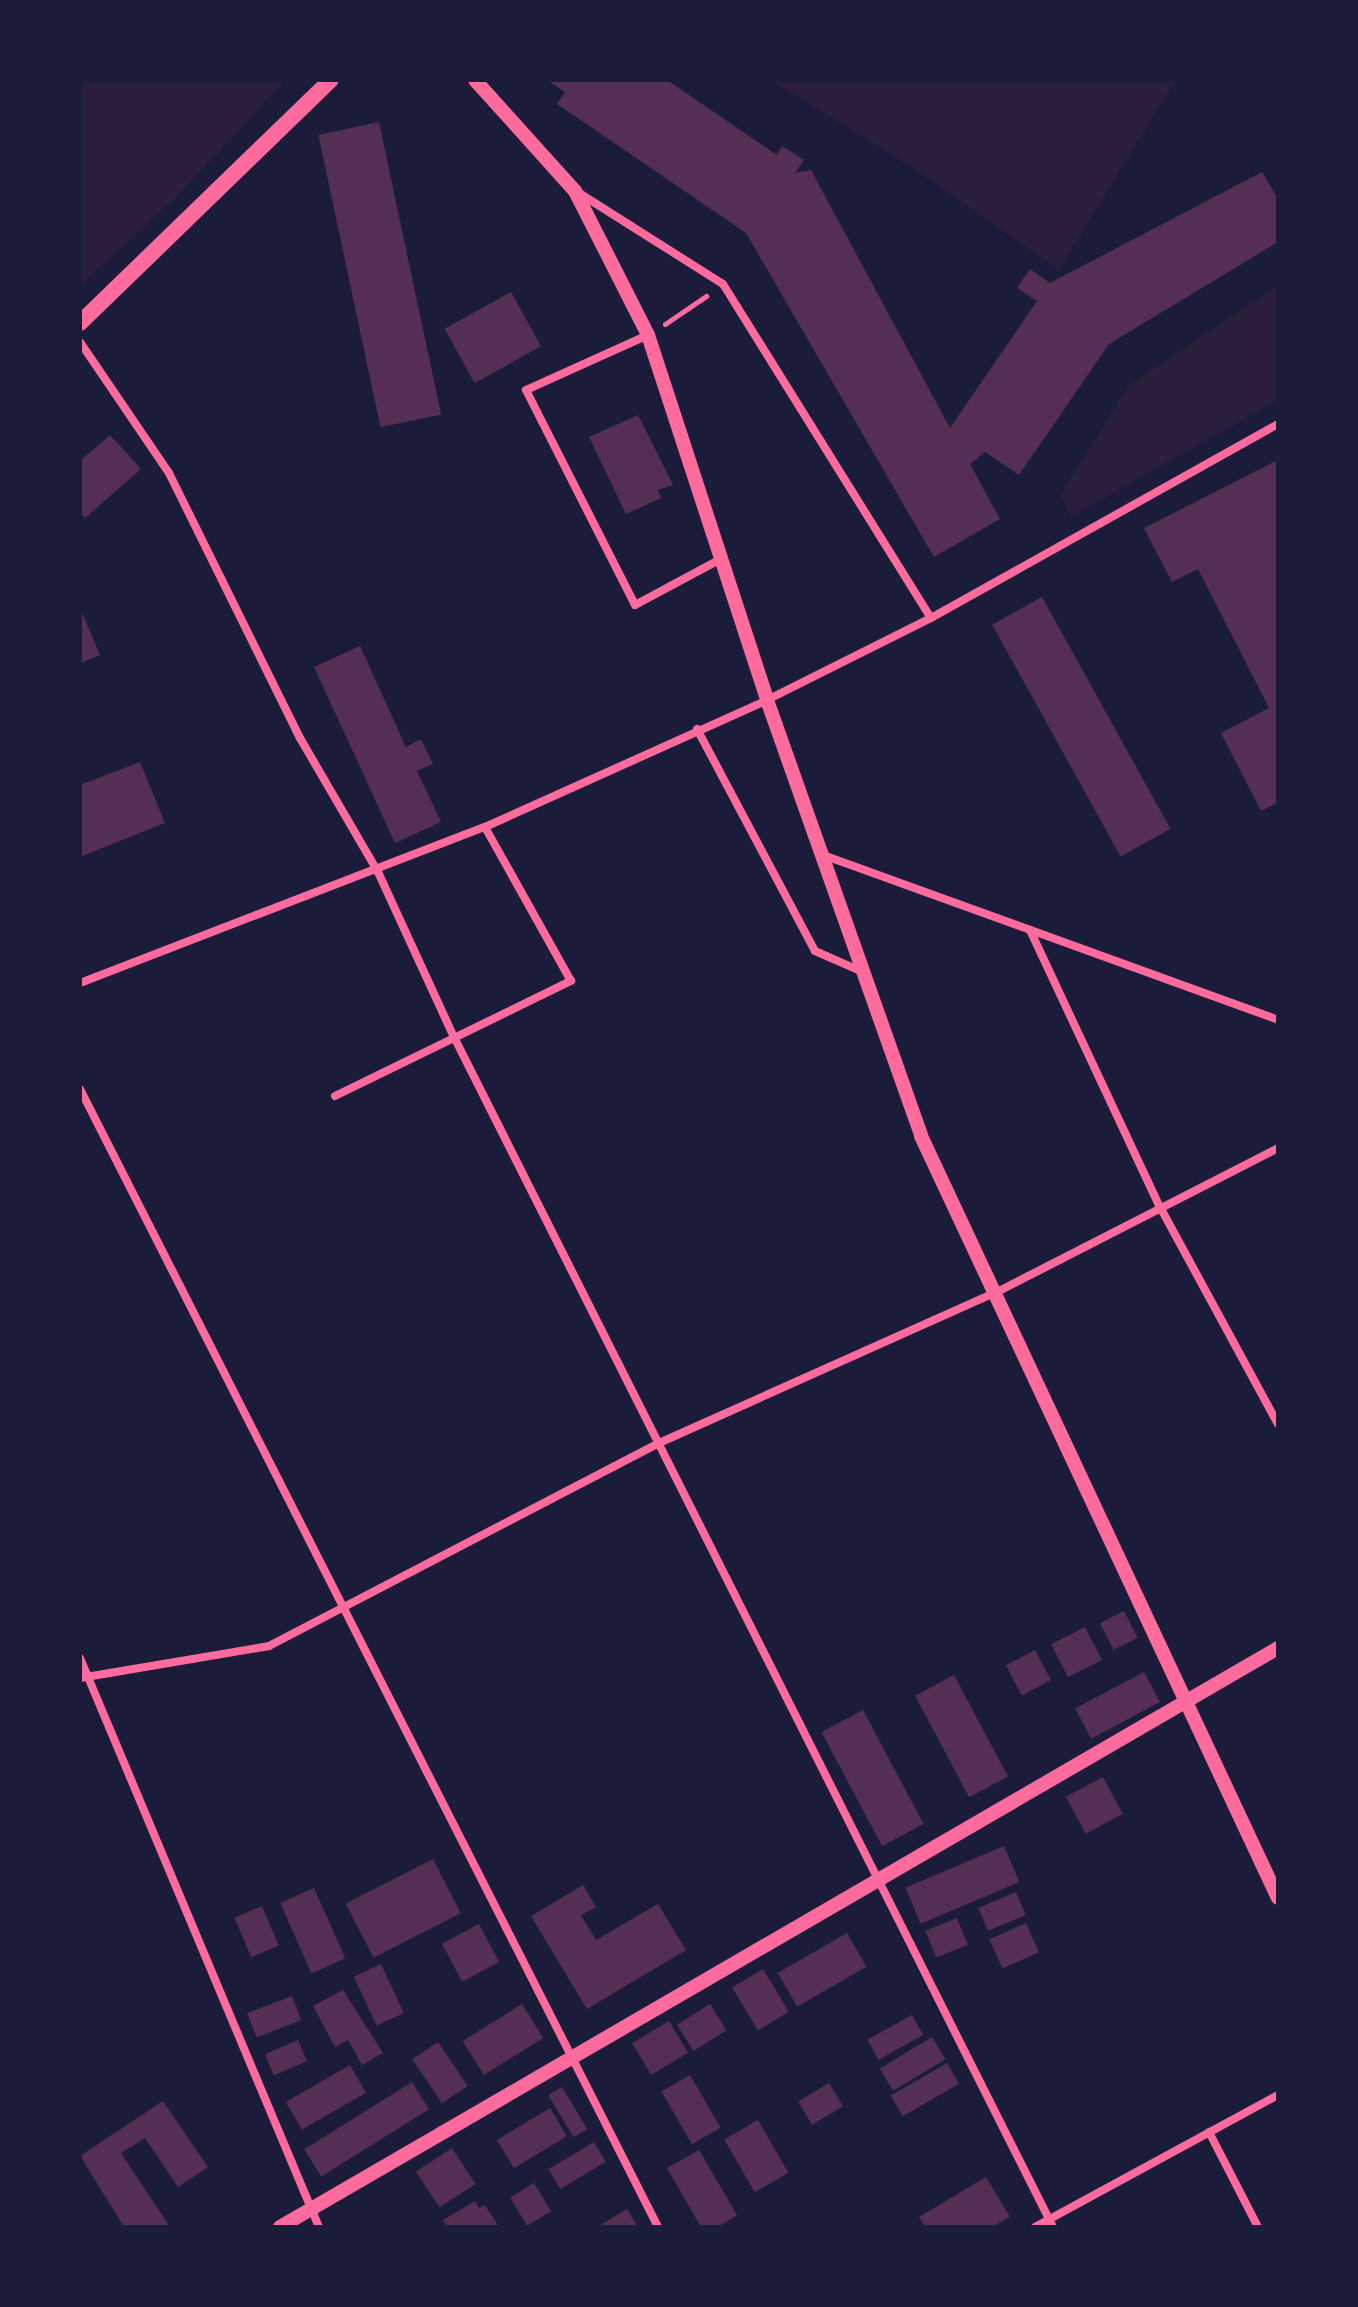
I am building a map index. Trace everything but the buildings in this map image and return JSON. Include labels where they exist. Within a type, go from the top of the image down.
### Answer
[{"type":"main road","points":[[80,323],[331,80]]},
{"type":"street","points":[[475,80],[575,191],[648,335],[719,560],[921,1136],[1187,1697],[1278,1898]]},
{"type":"street","points":[[575,191],[723,284],[931,618]]},
{"type":"street","points":[[648,335],[526,390],[635,605],[719,560]]},
{"type":"street","points":[[80,342],[169,473],[300,738],[378,872],[454,1037],[1051,2223]]},
{"type":"street","points":[[80,983],[378,872],[767,700],[931,618],[1278,424]]},
{"type":"street","points":[[697,729],[815,951],[864,972]]},
{"type":"street","points":[[335,1096],[571,981],[485,827]]},
{"type":"street","points":[[823,855],[1278,1020]]},
{"type":"street","points":[[1030,930],[1159,1205],[1275,1411],[1278,1424]]},
{"type":"street","points":[[80,1089],[658,2227]]},
{"type":"street","points":[[85,1677],[269,1646],[659,1443],[997,1292],[1159,1205],[1278,1148]]},
{"type":"street","points":[[280,2227],[307,2208],[569,2055],[1187,1697],[1278,1648]]},
{"type":"street","points":[[80,1658],[85,1677],[307,2208],[319,2227]]},
{"type":"street","points":[[1035,2227],[1051,2223],[1278,2095]]},
{"type":"street","points":[[1209,2132],[1258,2227]]},
{"type":"path","points":[[648,335],[723,284]]},
{"type":"shaded area","points":[[80,80],[286,80],[177,197],[80,286]]},
{"type":"shaded area","points":[[771,80],[1176,80],[1059,270],[912,167]]},
{"type":"shaded area","points":[[1278,285],[1278,400],[1072,516],[1059,496],[1129,385]]}]
